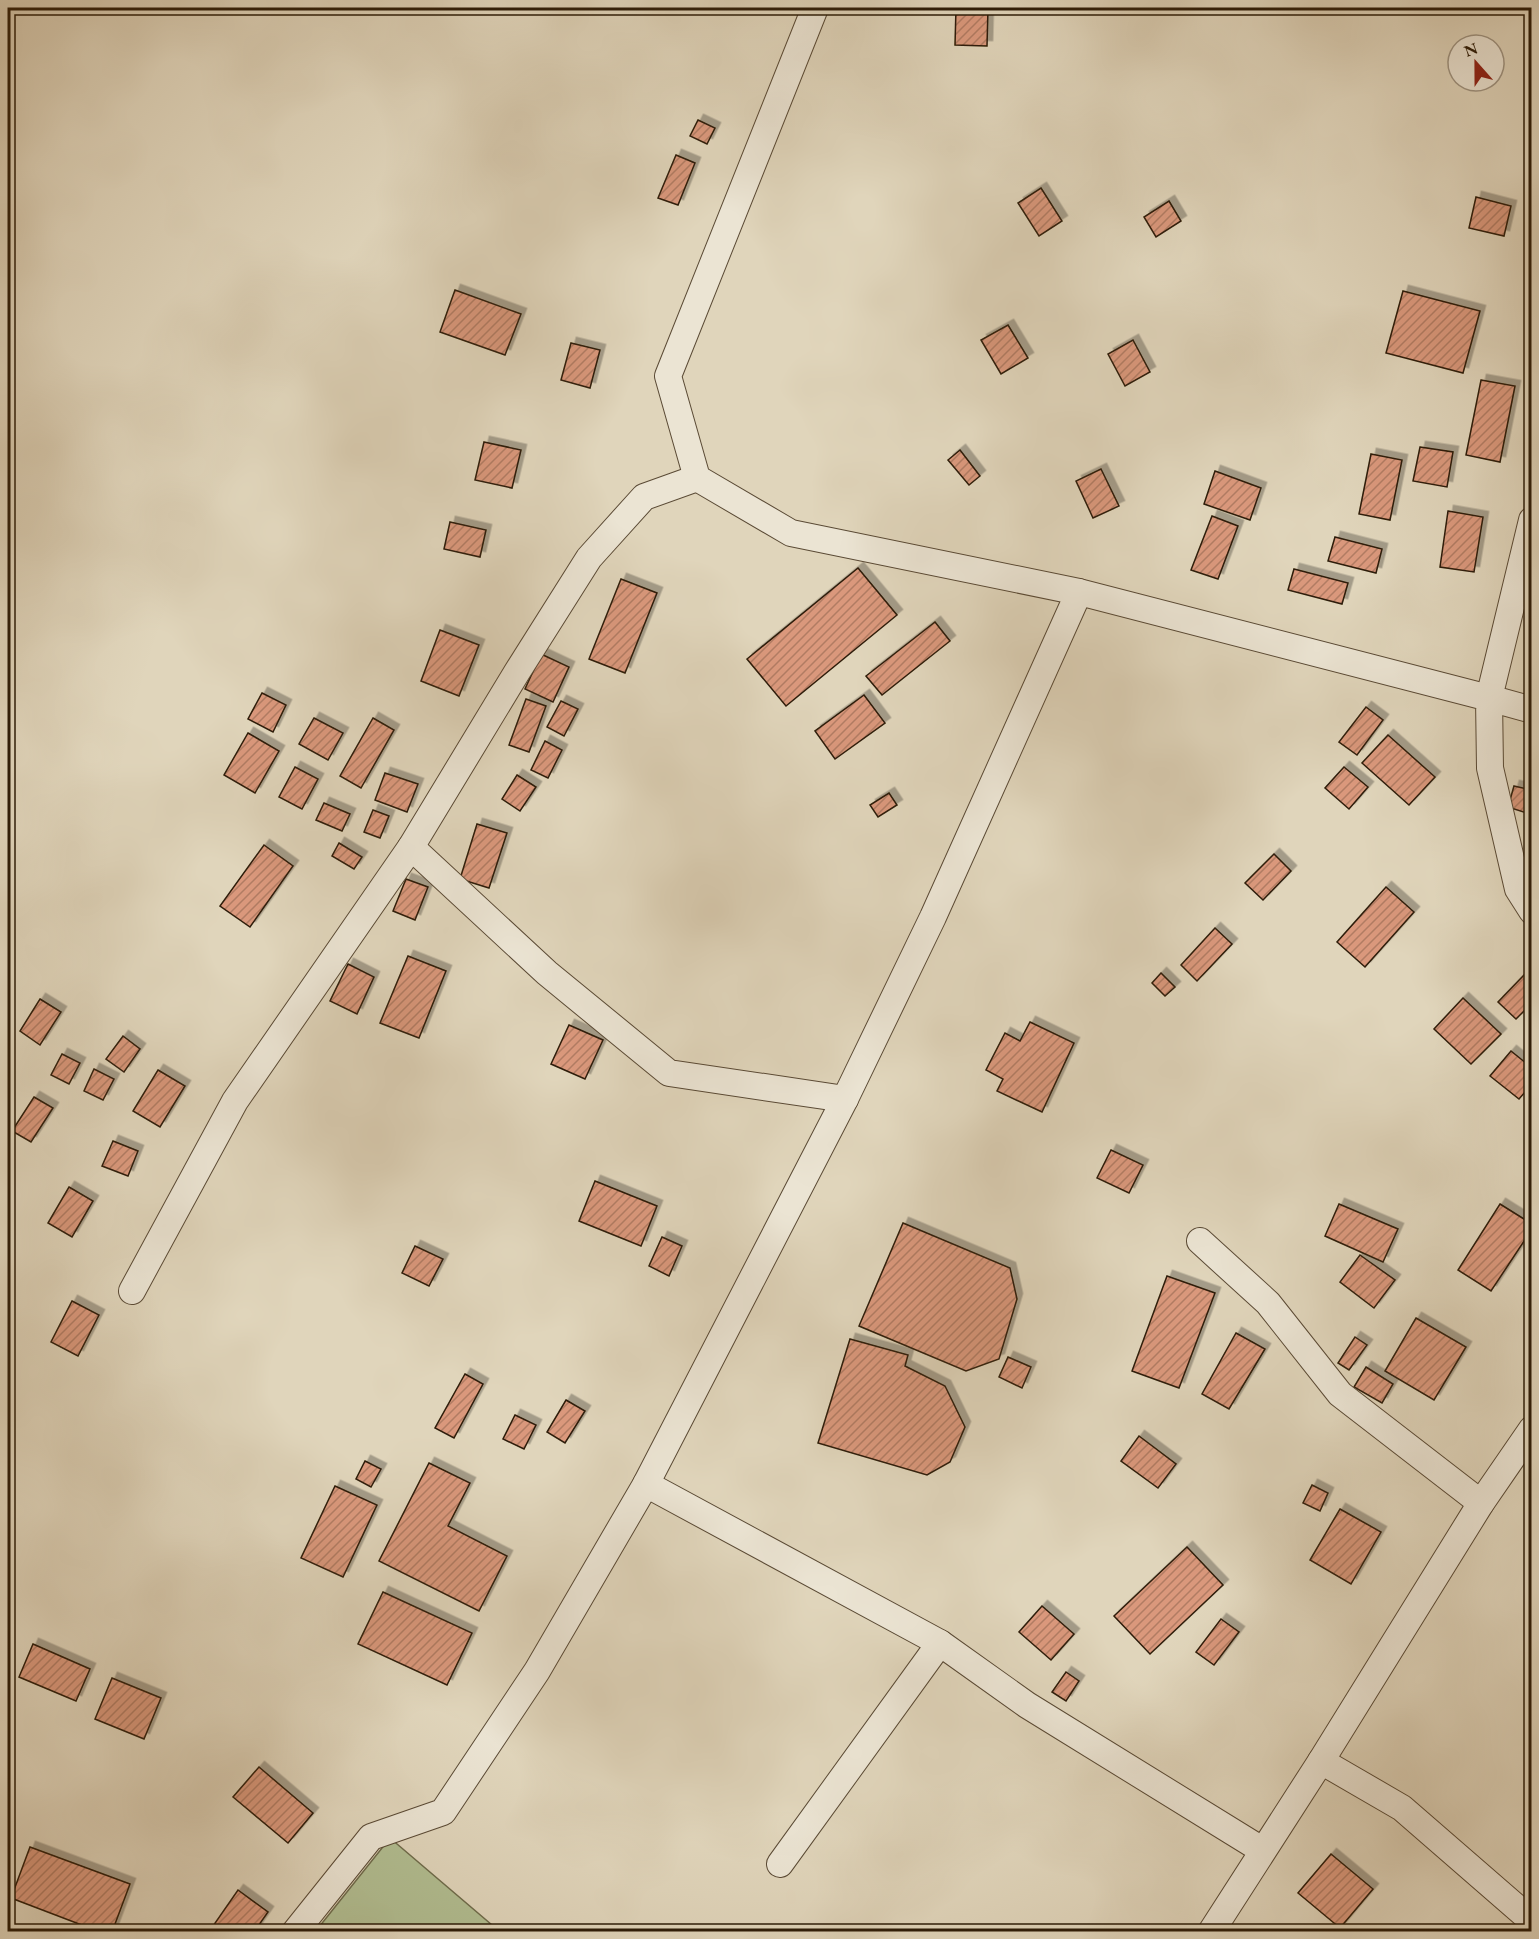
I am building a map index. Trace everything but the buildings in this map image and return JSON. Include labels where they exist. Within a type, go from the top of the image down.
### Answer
[{"type":"street","points":[[815,8],[668,376],[698,478],[791,533],[1078,592],[1532,710]]},
{"type":"street","points":[[132,1291],[235,1101],[411,847],[589,558],[644,497],[698,478]]},
{"type":"street","points":[[1532,520],[1489,698],[1490,768],[1518,889],[1532,911]]},
{"type":"street","points":[[295,1932],[371,1836],[443,1812],[537,1671],[646,1484],[845,1099],[933,917],[1078,592]]},
{"type":"street","points":[[411,847],[547,973],[669,1073],[845,1099]]},
{"type":"street","points":[[1200,1241],[1268,1303],[1340,1394],[1481,1503]]},
{"type":"street","points":[[1211,1932],[1321,1761],[1481,1503],[1532,1429]]},
{"type":"street","points":[[646,1484],[940,1643],[1027,1705],[1262,1850]]},
{"type":"street","points":[[780,1864],[940,1643]]},
{"type":"street","points":[[1321,1761],[1402,1808],[1532,1921]]},
{"type":"green space","points":[[390,1838],[499,1931],[315,1932]]}]
